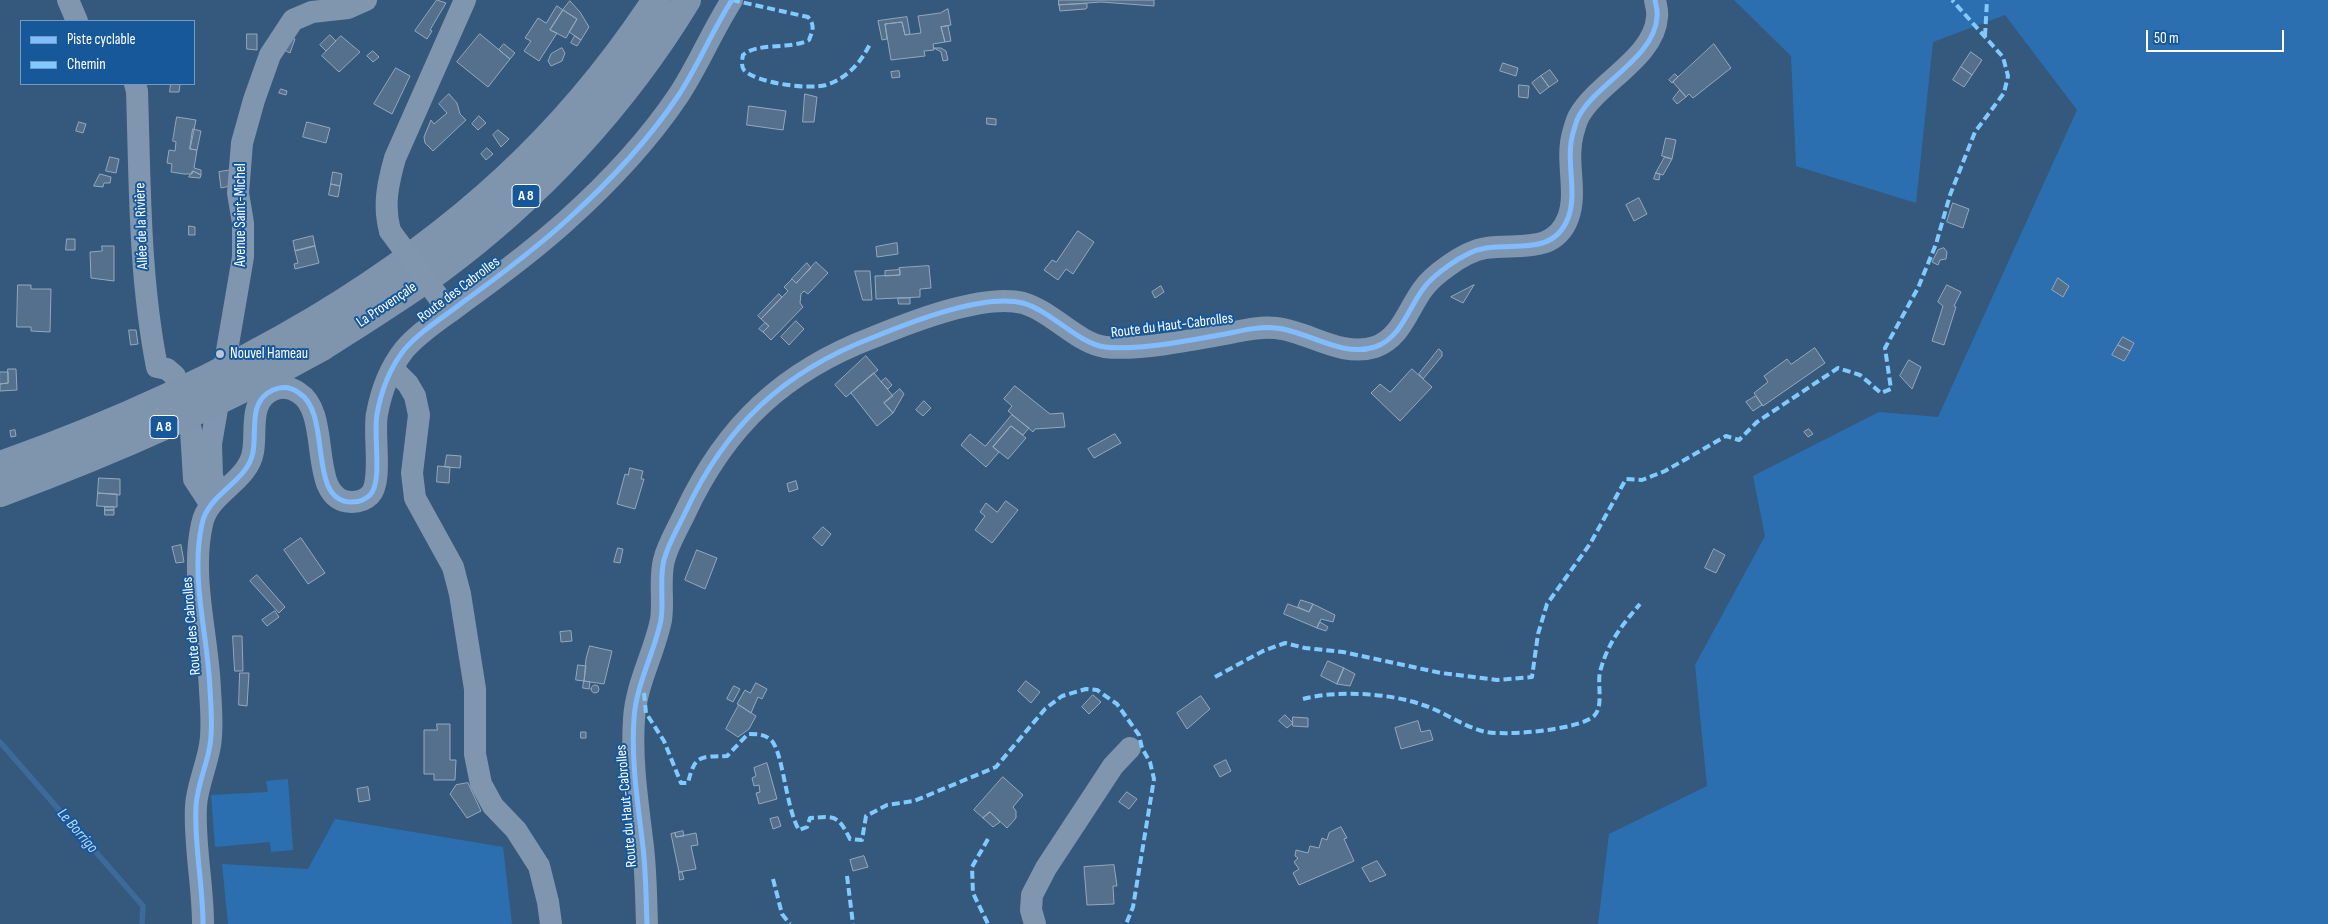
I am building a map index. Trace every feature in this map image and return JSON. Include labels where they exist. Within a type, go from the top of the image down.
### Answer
[{"type":"highway","name":"La Provençale","points":[[0,465],[87,432],[187,389],[248,359],[318,318],[402,264],[459,220],[514,173],[591,89],[656,0]]},
{"type":"highway","name":"La Provençale","points":[[0,493],[65,469],[188,416],[322,347],[440,268],[540,184],[578,144],[627,87],[687,0]]},
{"type":"street","points":[[68,0],[77,20]]},
{"type":"street","name":"Avenue Saint-Michel","points":[[216,499],[212,477],[211,444],[242,265],[243,223],[238,193],[242,143],[254,100],[270,55],[293,20],[312,12],[348,8],[366,0]]},
{"type":"street","points":[[447,307],[390,231],[385,206],[387,184],[395,158],[465,0]]},
{"type":"street","name":"Route des Cabrolles","points":[[203,924],[196,805],[210,743],[210,696],[198,574],[202,522],[216,499],[247,466],[253,454],[255,412],[258,402],[276,388],[285,387],[298,392],[311,406],[319,436],[326,481],[334,497],[350,503],[368,497],[378,481],[375,458],[376,417],[382,390],[404,350],[447,307],[510,268],[567,220],[628,158],[680,94],[732,0]]},
{"type":"street","name":"Route du Haut-Cabrolles","points":[[647,924],[643,852],[633,746],[634,719],[642,677],[661,618],[664,559],[706,473],[732,434],[772,393],[839,350],[948,311],[996,301],[1022,303],[1045,313],[1083,339],[1102,347],[1122,347],[1199,338],[1259,328],[1278,328],[1355,350],[1373,348],[1389,340],[1403,323],[1432,276],[1455,261],[1482,248],[1532,247],[1552,239],[1568,220],[1571,202],[1570,147],[1579,116],[1595,96],[1632,61],[1652,36],[1657,18],[1655,0]]},
{"type":"street","name":"Allée de la Rivière","points":[[135,85],[138,91],[141,246],[145,294],[158,367],[167,370],[174,376],[191,430],[194,480],[216,499]]},
{"type":"street","points":[[393,369],[408,384],[415,396],[419,415],[412,473],[415,498],[453,567],[460,594],[475,689],[474,754],[481,784],[493,806],[516,830],[539,866],[548,902],[551,924]]},
{"type":"street","points":[[1035,924],[1031,910],[1032,896],[1046,868],[1113,766],[1130,748]]},
{"type":"shaded area","points":[[1734,0],[2328,0],[2328,924],[1598,924],[1609,834],[1707,786],[1695,665],[1765,536],[1753,476],[1879,412],[1938,417],[2077,110],[2005,15],[1933,42],[1916,203],[1796,166],[1791,56]]},
{"type":"shaded area","points":[[288,779],[293,850],[271,852],[270,842],[215,847],[211,795],[268,792],[266,781]]},
{"type":"shaded area","points":[[335,819],[503,847],[512,924],[228,924],[222,864],[308,869]]},
{"type":"building","points":[[437,0],[446,3],[430,30],[432,31],[427,39],[415,31]]},
{"type":"building","points":[[1059,0],[1154,0],[1154,6],[1101,2],[1059,5]]},
{"type":"building","points":[[570,1],[580,12],[589,27],[581,40],[569,32],[577,19],[563,10]]},
{"type":"building","points":[[1087,4],[1085,9],[1060,11],[1059,5]]},
{"type":"building","points":[[557,6],[563,10],[550,30],[557,33],[539,61],[524,51],[531,41],[525,38],[538,18],[546,23]]},
{"type":"building","points":[[948,9],[951,25],[941,27],[945,42],[933,44],[934,50],[924,51],[925,56],[891,60],[885,24],[902,22],[905,35],[921,33],[918,16],[940,13]]},
{"type":"building","points":[[563,10],[577,19],[566,38],[550,30]]},
{"type":"building","points":[[907,17],[910,34],[905,35],[902,22],[885,24],[887,39],[882,40],[878,21]]},
{"type":"building","points":[[948,26],[951,41],[945,42],[941,27]]},
{"type":"building","points":[[247,34],[257,34],[257,50],[247,49]]},
{"type":"building","points":[[480,34],[510,59],[488,87],[457,62]]},
{"type":"building","points":[[330,35],[336,41],[326,51],[320,45]]},
{"type":"building","points":[[341,36],[360,52],[339,72],[322,56]]},
{"type":"building","points":[[575,36],[581,40],[577,46],[571,43]]},
{"type":"building","points":[[287,37],[295,39],[290,53],[280,48]]},
{"type":"building","points":[[504,44],[515,53],[510,59],[499,50]]},
{"type":"building","points":[[1714,44],[1731,68],[1693,98],[1689,94],[1686,97],[1673,82]]},
{"type":"building","points":[[562,48],[565,53],[562,61],[551,66],[548,61],[551,54]]},
{"type":"building","points":[[934,48],[941,48],[946,51],[948,60],[943,61],[941,52]]},
{"type":"building","points":[[373,51],[379,57],[373,62],[367,56]]},
{"type":"building","points":[[1971,52],[1982,60],[1972,75],[1961,67]]},
{"type":"building","points":[[1503,63],[1518,68],[1516,76],[1500,71]]},
{"type":"building","points":[[1961,67],[1972,75],[1964,87],[1953,80]]},
{"type":"building","points":[[396,68],[410,76],[392,114],[374,104]]},
{"type":"building","points":[[1550,70],[1558,81],[1549,87],[1541,76]]},
{"type":"building","points":[[899,71],[900,77],[892,78],[891,72]]},
{"type":"building","points":[[1675,74],[1678,77],[1672,83],[1669,80]]},
{"type":"building","points":[[1541,76],[1549,87],[1540,94],[1532,83]]},
{"type":"building","points":[[171,85],[180,85],[179,92],[170,92]]},
{"type":"building","points":[[1519,85],[1529,86],[1528,98],[1519,97]]},
{"type":"building","points":[[281,89],[287,91],[286,95],[279,93]]},
{"type":"building","points":[[1680,90],[1686,97],[1677,104],[1673,99]]},
{"type":"building","points":[[449,94],[457,103],[460,114],[466,120],[433,151],[425,143],[424,137],[431,120],[434,124],[447,113],[439,104]]},
{"type":"building","points":[[805,94],[817,97],[814,122],[803,122]]},
{"type":"building","points":[[749,106],[786,111],[783,130],[747,125]]},
{"type":"building","points":[[479,116],[486,123],[478,130],[472,124]]},
{"type":"building","points":[[177,117],[196,120],[190,149],[197,150],[194,168],[201,170],[201,175],[193,171],[192,174],[171,172],[172,164],[167,163],[169,150],[175,151],[176,142],[173,141]]},
{"type":"building","points":[[987,118],[996,119],[996,125],[987,124]]},
{"type":"building","points":[[79,122],[86,124],[83,133],[76,131]]},
{"type":"building","points":[[307,122],[330,128],[326,143],[303,137]]},
{"type":"building","points":[[193,129],[201,131],[197,150],[190,149]]},
{"type":"building","points":[[498,130],[509,139],[501,147],[493,135]]},
{"type":"building","points":[[1666,138],[1676,140],[1672,159],[1662,156]]},
{"type":"building","points":[[487,148],[493,154],[486,160],[481,154]]},
{"type":"building","points":[[110,157],[119,159],[116,173],[106,171]]},
{"type":"building","points":[[1665,157],[1672,159],[1663,175],[1656,173]]},
{"type":"building","points":[[232,170],[230,186],[221,188],[219,172]]},
{"type":"building","points":[[193,171],[201,175],[200,178],[189,177]]},
{"type":"building","points":[[333,172],[342,174],[340,186],[331,184]]},
{"type":"building","points":[[1656,173],[1660,174],[1659,180],[1654,179]]},
{"type":"building","points":[[100,174],[111,177],[110,183],[104,183],[103,187],[94,186]]},
{"type":"building","points":[[331,184],[340,186],[338,197],[329,195]]},
{"type":"building","points":[[1639,198],[1647,214],[1634,221],[1626,205]]},
{"type":"building","points":[[1953,203],[1969,209],[1963,228],[1947,222]]},
{"type":"building","points":[[189,226],[195,227],[195,235],[189,235]]},
{"type":"building","points":[[1078,231],[1094,242],[1073,274],[1066,269],[1058,280],[1044,270],[1052,260],[1056,262]]},
{"type":"building","points":[[313,236],[315,246],[295,251],[293,241]]},
{"type":"building","points":[[67,239],[75,239],[75,250],[66,250]]},
{"type":"building","points":[[897,243],[898,254],[877,257],[876,247]]},
{"type":"building","points":[[102,246],[114,246],[114,281],[91,278],[90,252],[102,251]]},
{"type":"building","points":[[315,246],[319,263],[295,269],[294,264],[298,263],[295,251]]},
{"type":"building","points":[[1944,248],[1947,252],[1946,259],[1940,260],[1938,265],[1932,262],[1938,250]]},
{"type":"building","points":[[816,262],[828,273],[808,294],[804,291],[801,294],[800,303],[803,307],[771,340],[763,332],[769,326],[761,319],[788,291],[784,287],[792,279],[796,283]]},
{"type":"building","points":[[807,263],[811,268],[796,283],[792,279]]},
{"type":"building","points":[[929,266],[931,288],[920,289],[920,297],[876,299],[875,276],[900,275],[899,268]]},
{"type":"building","points":[[900,270],[900,275],[885,276],[885,271]]},
{"type":"building","points":[[855,271],[870,271],[872,300],[863,300]]},
{"type":"building","points":[[2058,278],[2069,286],[2063,297],[2052,290]]},
{"type":"building","points":[[18,285],[31,285],[31,289],[51,289],[50,332],[31,331],[31,327],[17,327]]},
{"type":"building","points":[[1474,285],[1463,303],[1451,297]]},
{"type":"building","points":[[1947,285],[1961,292],[1954,306],[1956,307],[1944,345],[1932,341],[1943,306],[1938,302]]},
{"type":"building","points":[[1161,286],[1164,292],[1155,298],[1152,292]]},
{"type":"building","points":[[779,294],[782,297],[761,319],[758,316]]},
{"type":"building","points":[[898,298],[910,298],[910,304],[899,304]]},
{"type":"building","points":[[796,321],[804,329],[789,345],[781,337]]},
{"type":"building","points":[[765,323],[769,326],[763,332],[759,329]]},
{"type":"building","points":[[129,330],[136,330],[138,344],[131,345]]},
{"type":"building","points":[[2123,337],[2134,343],[2130,351],[2118,345]]},
{"type":"building","points":[[2118,345],[2130,351],[2124,361],[2112,355]]},
{"type":"building","points":[[1815,348],[1825,363],[1763,406],[1754,393],[1768,382],[1764,376],[1787,359],[1791,364]]},
{"type":"building","points":[[1439,349],[1442,352],[1442,356],[1423,379],[1419,374]]},
{"type":"building","points":[[866,356],[878,370],[846,397],[835,385]]},
{"type":"building","points":[[1909,360],[1921,367],[1912,389],[1900,376]]},
{"type":"building","points":[[8,369],[16,369],[17,390],[0,391],[0,384],[8,383]]},
{"type":"building","points":[[1412,369],[1432,387],[1400,421],[1371,393],[1380,384],[1390,392]]},
{"type":"building","points":[[0,372],[8,372],[8,383],[0,384]]},
{"type":"building","points":[[874,373],[893,396],[884,403],[893,413],[877,426],[851,393]]},
{"type":"building","points":[[886,378],[892,385],[888,389],[881,382]]},
{"type":"building","points":[[1015,386],[1050,414],[1063,413],[1065,427],[1035,429],[1033,432],[1008,411],[1012,406],[1004,399]]},
{"type":"building","points":[[900,389],[904,394],[893,413],[884,403]]},
{"type":"building","points":[[1756,396],[1762,405],[1753,411],[1746,402]]},
{"type":"building","points":[[924,401],[931,408],[923,416],[916,410]]},
{"type":"building","points":[[1012,415],[1029,428],[1023,435],[1011,426],[993,447],[999,452],[986,467],[961,445],[970,434],[985,446]]},
{"type":"building","points":[[1011,426],[1026,438],[1008,459],[993,447]]},
{"type":"building","points":[[1809,429],[1813,434],[1808,437],[1804,432]]},
{"type":"building","points":[[15,430],[16,436],[11,437],[10,431]]},
{"type":"building","points":[[1115,434],[1121,443],[1094,458],[1088,449]]},
{"type":"building","points":[[447,455],[461,456],[460,468],[445,467]]},
{"type":"building","points":[[438,466],[450,467],[449,483],[437,482]]},
{"type":"building","points":[[630,468],[643,471],[641,479],[644,479],[635,509],[617,504],[625,474],[628,475]]},
{"type":"building","points":[[99,478],[120,479],[120,495],[98,493]]},
{"type":"building","points":[[796,481],[798,489],[789,492],[787,484]]},
{"type":"building","points":[[98,493],[117,494],[117,507],[97,506]]},
{"type":"building","points":[[1006,501],[1018,510],[992,543],[975,530],[985,516],[980,512],[986,503],[997,512]]},
{"type":"building","points":[[105,507],[114,507],[114,510],[105,510]]},
{"type":"building","points":[[105,510],[114,510],[114,515],[105,515]]},
{"type":"building","points":[[823,527],[831,534],[822,546],[813,538]]},
{"type":"building","points":[[301,538],[325,573],[308,584],[284,550]]},
{"type":"building","points":[[181,545],[184,562],[176,563],[172,547]]},
{"type":"building","points":[[618,548],[623,549],[620,563],[614,562]]},
{"type":"building","points":[[1714,549],[1725,555],[1716,573],[1705,568]]},
{"type":"building","points":[[697,550],[717,558],[705,589],[685,580]]},
{"type":"building","points":[[257,575],[285,607],[279,613],[250,581]]},
{"type":"building","points":[[1301,600],[1313,604],[1309,612],[1298,607]]},
{"type":"building","points":[[1288,604],[1309,612],[1313,604],[1335,615],[1333,622],[1321,619],[1317,628],[1284,614]]},
{"type":"building","points":[[275,611],[279,617],[267,626],[262,620]]},
{"type":"building","points":[[1320,622],[1328,627],[1326,631],[1317,628]]},
{"type":"building","points":[[571,631],[572,641],[561,642],[560,632]]},
{"type":"building","points":[[233,636],[242,636],[243,671],[235,671]]},
{"type":"building","points":[[590,646],[612,651],[604,684],[584,681],[586,659]]},
{"type":"building","points":[[1328,661],[1344,668],[1337,684],[1321,676]]},
{"type":"building","points":[[578,665],[586,666],[584,681],[576,680]]},
{"type":"building","points":[[1344,668],[1355,674],[1350,686],[1337,684]]},
{"type":"building","points":[[240,673],[249,673],[247,706],[239,705]]},
{"type":"building","points":[[584,681],[590,682],[589,689],[583,688]]},
{"type":"building","points":[[1026,681],[1040,692],[1031,703],[1018,691]]},
{"type":"building","points":[[756,683],[767,689],[762,699],[758,697],[751,713],[737,704],[745,690],[750,693]]},
{"type":"building","points":[[595,685],[599,689],[595,693],[591,689]]},
{"type":"building","points":[[734,686],[740,689],[733,702],[727,699]]},
{"type":"building","points":[[1093,695],[1101,702],[1089,714],[1082,707]]},
{"type":"building","points":[[1201,696],[1210,709],[1187,729],[1177,713]]},
{"type":"building","points":[[739,705],[756,716],[749,729],[738,737],[726,729]]},
{"type":"building","points":[[1285,715],[1293,723],[1287,728],[1279,721]]},
{"type":"building","points":[[1293,717],[1308,718],[1308,727],[1293,726]]},
{"type":"building","points":[[1418,721],[1421,732],[1430,730],[1433,740],[1401,749],[1395,728]]},
{"type":"building","points":[[437,724],[450,724],[450,760],[456,760],[455,780],[434,780],[434,774],[424,774],[424,730],[437,730]]},
{"type":"building","points":[[581,732],[586,732],[586,738],[581,738]]},
{"type":"building","points":[[1226,760],[1231,771],[1220,777],[1214,766]]},
{"type":"building","points":[[767,763],[777,799],[759,804],[756,793],[760,792],[759,785],[754,786],[752,778],[756,776],[754,768]]},
{"type":"building","points":[[1003,777],[1023,795],[1013,807],[1016,811],[1016,818],[1007,828],[990,812],[983,818],[974,810]]},
{"type":"building","points":[[468,783],[481,811],[467,818],[450,794],[456,785]]},
{"type":"building","points":[[368,787],[370,800],[359,802],[357,789]]},
{"type":"building","points":[[1127,792],[1137,799],[1129,809],[1119,802]]},
{"type":"building","points":[[990,812],[1000,822],[993,827],[983,818]]},
{"type":"building","points":[[778,817],[781,826],[773,829],[770,819]]},
{"type":"building","points":[[1341,827],[1347,838],[1344,839],[1354,861],[1299,885],[1293,873],[1299,869],[1294,862],[1298,858],[1295,856],[1296,850],[1308,853],[1310,846],[1319,848],[1322,838],[1327,840],[1329,833]]},
{"type":"building","points":[[683,831],[684,836],[676,837],[675,833]]},
{"type":"building","points":[[675,833],[676,837],[696,833],[698,845],[691,846],[696,869],[679,872],[671,834]]},
{"type":"building","points":[[864,856],[868,867],[853,871],[850,860]]},
{"type":"building","points":[[1377,861],[1386,875],[1370,882],[1362,868]]},
{"type":"building","points":[[1114,865],[1117,886],[1113,886],[1114,904],[1087,905],[1084,867]]},
{"type":"building","points":[[679,872],[682,872],[684,879],[680,880]]},
{"type":"waterway","name":"Le Borrigo","points":[[0,742],[143,906],[142,924]]},
{"type":"marked path","points":[[732,0],[808,17],[812,23],[809,40],[792,45],[765,47],[749,51],[743,55],[742,65],[744,70],[759,79],[796,86],[826,85],[847,74],[862,58],[870,44]]},
{"type":"marked path","points":[[1215,677],[1263,651],[1285,643],[1305,648],[1343,652],[1441,673],[1497,680],[1532,677],[1538,634],[1547,604],[1590,544],[1626,479],[1642,480],[1665,471],[1726,436],[1739,440],[1757,422],[1838,368],[1860,375],[1881,393],[1891,389],[1885,348],[1918,288],[1936,244],[1950,195],[1975,132],[2004,93],[2008,76],[2003,57],[1952,0]]},
{"type":"marked path","points":[[1985,36],[1987,0]]},
{"type":"marked path","points":[[1303,699],[1331,694],[1379,695],[1423,705],[1474,728],[1492,733],[1522,733],[1573,725],[1586,721],[1597,712],[1600,701],[1599,677],[1603,662],[1621,627],[1640,604]]},
{"type":"marked path","points":[[644,693],[646,713],[664,741],[681,783],[688,783],[693,767],[700,759],[727,756],[748,734],[763,735],[771,740],[779,756],[791,809],[799,830],[807,827],[810,818],[830,817],[839,821],[850,839],[862,840],[866,816],[887,805],[914,801],[996,767],[1045,709],[1062,696],[1086,689],[1097,690],[1117,704],[1139,735],[1142,748],[1150,762],[1154,779],[1133,907],[1126,924]]},
{"type":"marked path","points":[[988,839],[972,867],[973,893],[988,924]]},
{"type":"marked path","points":[[847,876],[853,924]]},
{"type":"marked path","points":[[773,879],[782,914],[790,924]]},
{"type":"cycle path","points":[[203,924],[196,835],[196,806],[198,791],[209,753],[212,725],[209,669],[199,586],[199,544],[206,513],[219,496],[244,472],[250,462],[253,452],[255,417],[260,401],[265,395],[280,388],[290,388],[299,393],[309,404],[315,419],[324,473],[329,488],[338,498],[352,502],[368,497],[374,489],[376,480],[377,414],[390,372],[404,350],[425,330],[542,242],[612,177],[640,146],[678,96],[732,0]]},
{"type":"cycle path","points":[[647,924],[644,857],[634,767],[633,735],[635,706],[661,620],[664,560],[701,482],[719,453],[761,405],[785,384],[812,366],[842,351],[927,317],[968,305],[988,302],[1007,301],[1023,303],[1034,307],[1085,340],[1105,347],[1132,348],[1263,328],[1288,330],[1337,347],[1350,349],[1375,347],[1384,343],[1398,330],[1428,282],[1457,260],[1481,249],[1533,245],[1544,242],[1554,238],[1562,230],[1571,208],[1570,154],[1577,120],[1587,104],[1646,45],[1654,31],[1657,17],[1655,0]]},
{"type":"place","name":"Nouvel Hameau","points":[[220,354]]}]
